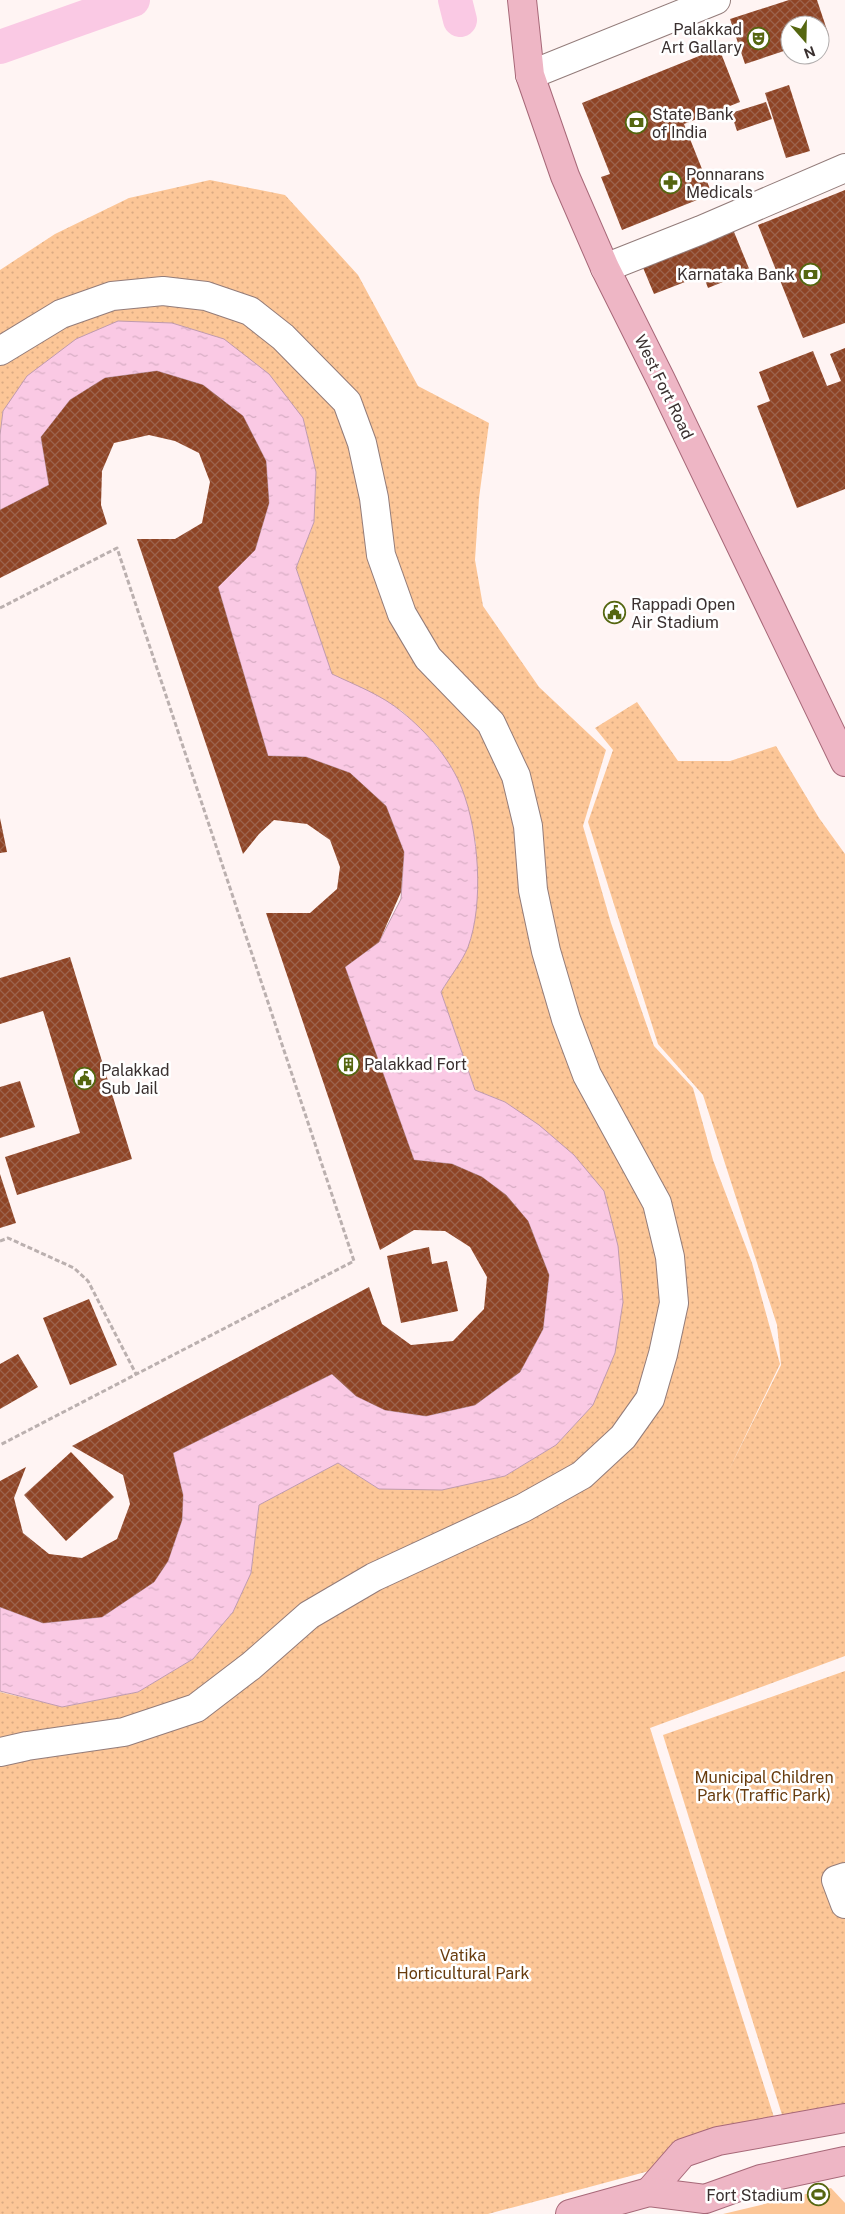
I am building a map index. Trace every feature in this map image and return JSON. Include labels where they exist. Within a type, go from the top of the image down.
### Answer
[{"type":"main road","name":"West Fort Road","points":[[522,0],[530,75],[565,176],[605,268],[666,389],[845,762]]},
{"type":"main road","points":[[649,2192],[684,2153],[718,2141],[845,2118]]},
{"type":"main road","points":[[570,2214],[649,2192],[705,2199],[761,2179],[845,2161]]},
{"type":"main road","points":[[761,2179],[845,2180]]},
{"type":"street","points":[[530,75],[716,0]]},
{"type":"street","points":[[605,268],[701,230],[845,168]]},
{"type":"street","points":[[0,351],[62,314],[112,296],[163,291],[206,296],[250,311],[283,337],[347,402],[362,443],[374,498],[382,554],[402,614],[428,658],[491,723],[516,776],[528,826],[533,890],[546,950],[566,1019],[587,1075],[657,1203],[670,1257],[674,1303],[663,1354],[650,1399],[623,1437],[582,1475],[523,1508],[374,1577],[309,1615],[251,1666],[196,1708],[124,1732],[0,1752]]},
{"type":"street","points":[[845,1878],[836,1880],[845,1904]]},
{"type":"path","points":[[0,608],[117,548],[354,1261],[0,1445]]},
{"type":"path","points":[[0,1241],[8,1238],[31,1248],[74,1268],[88,1281],[136,1374]]},
{"type":"green space","name":"Vatika Horticultural Park","points":[[210,180],[285,195],[358,275],[418,386],[489,423],[479,498],[475,560],[483,606],[539,687],[606,750],[583,826],[611,923],[654,1046],[693,1088],[713,1160],[752,1263],[780,1364],[728,1472],[781,1365],[777,1325],[703,1095],[658,1044],[588,822],[613,750],[595,728],[637,702],[678,761],[730,761],[776,746],[819,818],[845,854],[845,1656],[650,1728],[780,2136],[488,2214],[0,2214],[0,1692],[63,1707],[138,1692],[193,1659],[233,1612],[251,1573],[259,1505],[338,1463],[379,1489],[505,1476],[556,1445],[593,1405],[505,1102],[475,1090],[441,992],[468,947],[476,844],[462,789],[438,747],[402,711],[367,691],[332,675],[296,568],[314,522],[316,472],[303,418],[224,339],[3,411],[0,435],[0,270],[55,234],[129,198]]},
{"type":"green space","name":"Municipal Children Park (Traffic Park)","points":[[845,1671],[845,2120],[788,2134],[663,1735]]},
{"type":"green space","name":"Fort Stadium","points":[[831,2188],[845,2203],[845,2214],[723,2214]]},
{"type":"water","points":[[118,321],[172,323],[224,339],[269,374],[303,418],[316,472],[314,522],[296,568],[332,674],[386,700],[420,728],[452,768],[468,806],[476,847],[478,889],[476,910],[468,947],[441,992],[475,1090],[505,1102],[539,1125],[574,1155],[604,1191],[618,1246],[623,1302],[615,1353],[593,1405],[556,1445],[505,1476],[442,1490],[379,1489],[338,1463],[259,1505],[251,1573],[233,1612],[193,1659],[138,1692],[62,1707],[0,1691],[0,1607],[43,1623],[102,1617],[154,1582],[168,1561],[182,1520],[183,1495],[173,1453],[332,1374],[356,1396],[385,1410],[426,1416],[475,1405],[520,1372],[543,1329],[549,1275],[528,1221],[506,1195],[482,1177],[452,1164],[414,1160],[345,967],[379,942],[401,899],[404,852],[386,806],[350,773],[306,757],[268,756],[218,587],[255,550],[269,503],[266,461],[243,416],[203,385],[157,371],[105,378],[70,400],[41,437],[49,485],[0,510],[0,435],[3,411],[27,376],[76,339]]},
{"type":"building","points":[[789,0],[817,0],[822,15],[780,15],[780,52],[745,64],[730,19]]},
{"type":"building","points":[[719,48],[740,102],[684,124],[712,194],[622,230],[601,177],[610,174],[582,103]]},
{"type":"building","points":[[789,85],[810,151],[786,158],[765,93]]},
{"type":"building","points":[[766,102],[772,119],[737,131],[731,113]]},
{"type":"building","name":"Karnataka Bank","points":[[845,190],[845,323],[803,338],[758,225]]},
{"type":"building","points":[[732,227],[750,271],[708,288],[703,275],[654,294],[639,258]]},
{"type":"building","points":[[845,348],[845,489],[797,508],[757,406],[770,401],[759,372],[813,351],[827,386],[841,381],[830,354]]},
{"type":"building","name":"Palakkad Fort","points":[[157,371],[203,385],[243,416],[266,461],[269,503],[255,550],[218,587],[268,756],[306,757],[350,773],[386,806],[404,852],[401,892],[379,942],[345,967],[414,1160],[452,1164],[482,1177],[506,1195],[528,1221],[549,1275],[543,1329],[520,1372],[475,1405],[426,1416],[385,1410],[356,1396],[332,1374],[173,1453],[183,1495],[182,1520],[168,1561],[154,1582],[102,1617],[43,1623],[0,1607],[0,1481],[26,1467],[14,1498],[23,1533],[49,1554],[82,1558],[117,1539],[130,1504],[123,1475],[72,1446],[369,1287],[382,1324],[411,1345],[453,1341],[484,1309],[487,1277],[470,1247],[445,1231],[414,1230],[380,1250],[266,913],[310,913],[337,889],[340,867],[330,840],[307,824],[274,820],[259,834],[243,854],[137,539],[175,539],[202,523],[210,482],[199,453],[175,441],[149,435],[114,443],[102,471],[101,505],[107,524],[0,578],[0,510],[49,485],[41,437],[70,400],[105,378]]},
{"type":"building","points":[[0,818],[7,852],[0,853]]},
{"type":"building","name":"Palakkad Sub Jail","points":[[70,957],[132,1159],[17,1195],[5,1157],[80,1133],[43,1011],[0,1024],[0,978]]},
{"type":"building","points":[[20,1081],[35,1127],[0,1138],[0,1087]]},
{"type":"building","points":[[0,1174],[16,1223],[0,1228]]},
{"type":"building","points":[[429,1247],[432,1264],[447,1261],[458,1311],[401,1323],[387,1256]]},
{"type":"building","points":[[89,1299],[117,1365],[70,1385],[43,1318]]},
{"type":"building","points":[[18,1354],[38,1387],[0,1409],[0,1364]]},
{"type":"building","points":[[71,1452],[114,1497],[66,1541],[24,1495]]},
{"type":"waterway","points":[[0,47],[133,0]]},
{"type":"waterway","points":[[455,0],[460,20]]},
{"type":"place","name":"Palakkad Art Gallary","points":[[758,38]]},
{"type":"place","name":"State Bank of India","points":[[636,123]]},
{"type":"place","name":"Ponnarans Medicals","points":[[670,183]]},
{"type":"place","name":"Karnataka Bank","points":[[811,274]]},
{"type":"place","name":"Rappadi Open Air Stadium","points":[[615,613]]},
{"type":"place","name":"Palakkad Fort","points":[[348,1064]]},
{"type":"place","name":"Palakkad Sub Jail","points":[[85,1079]]},
{"type":"place","name":"Fort Stadium","points":[[819,2195]]}]
